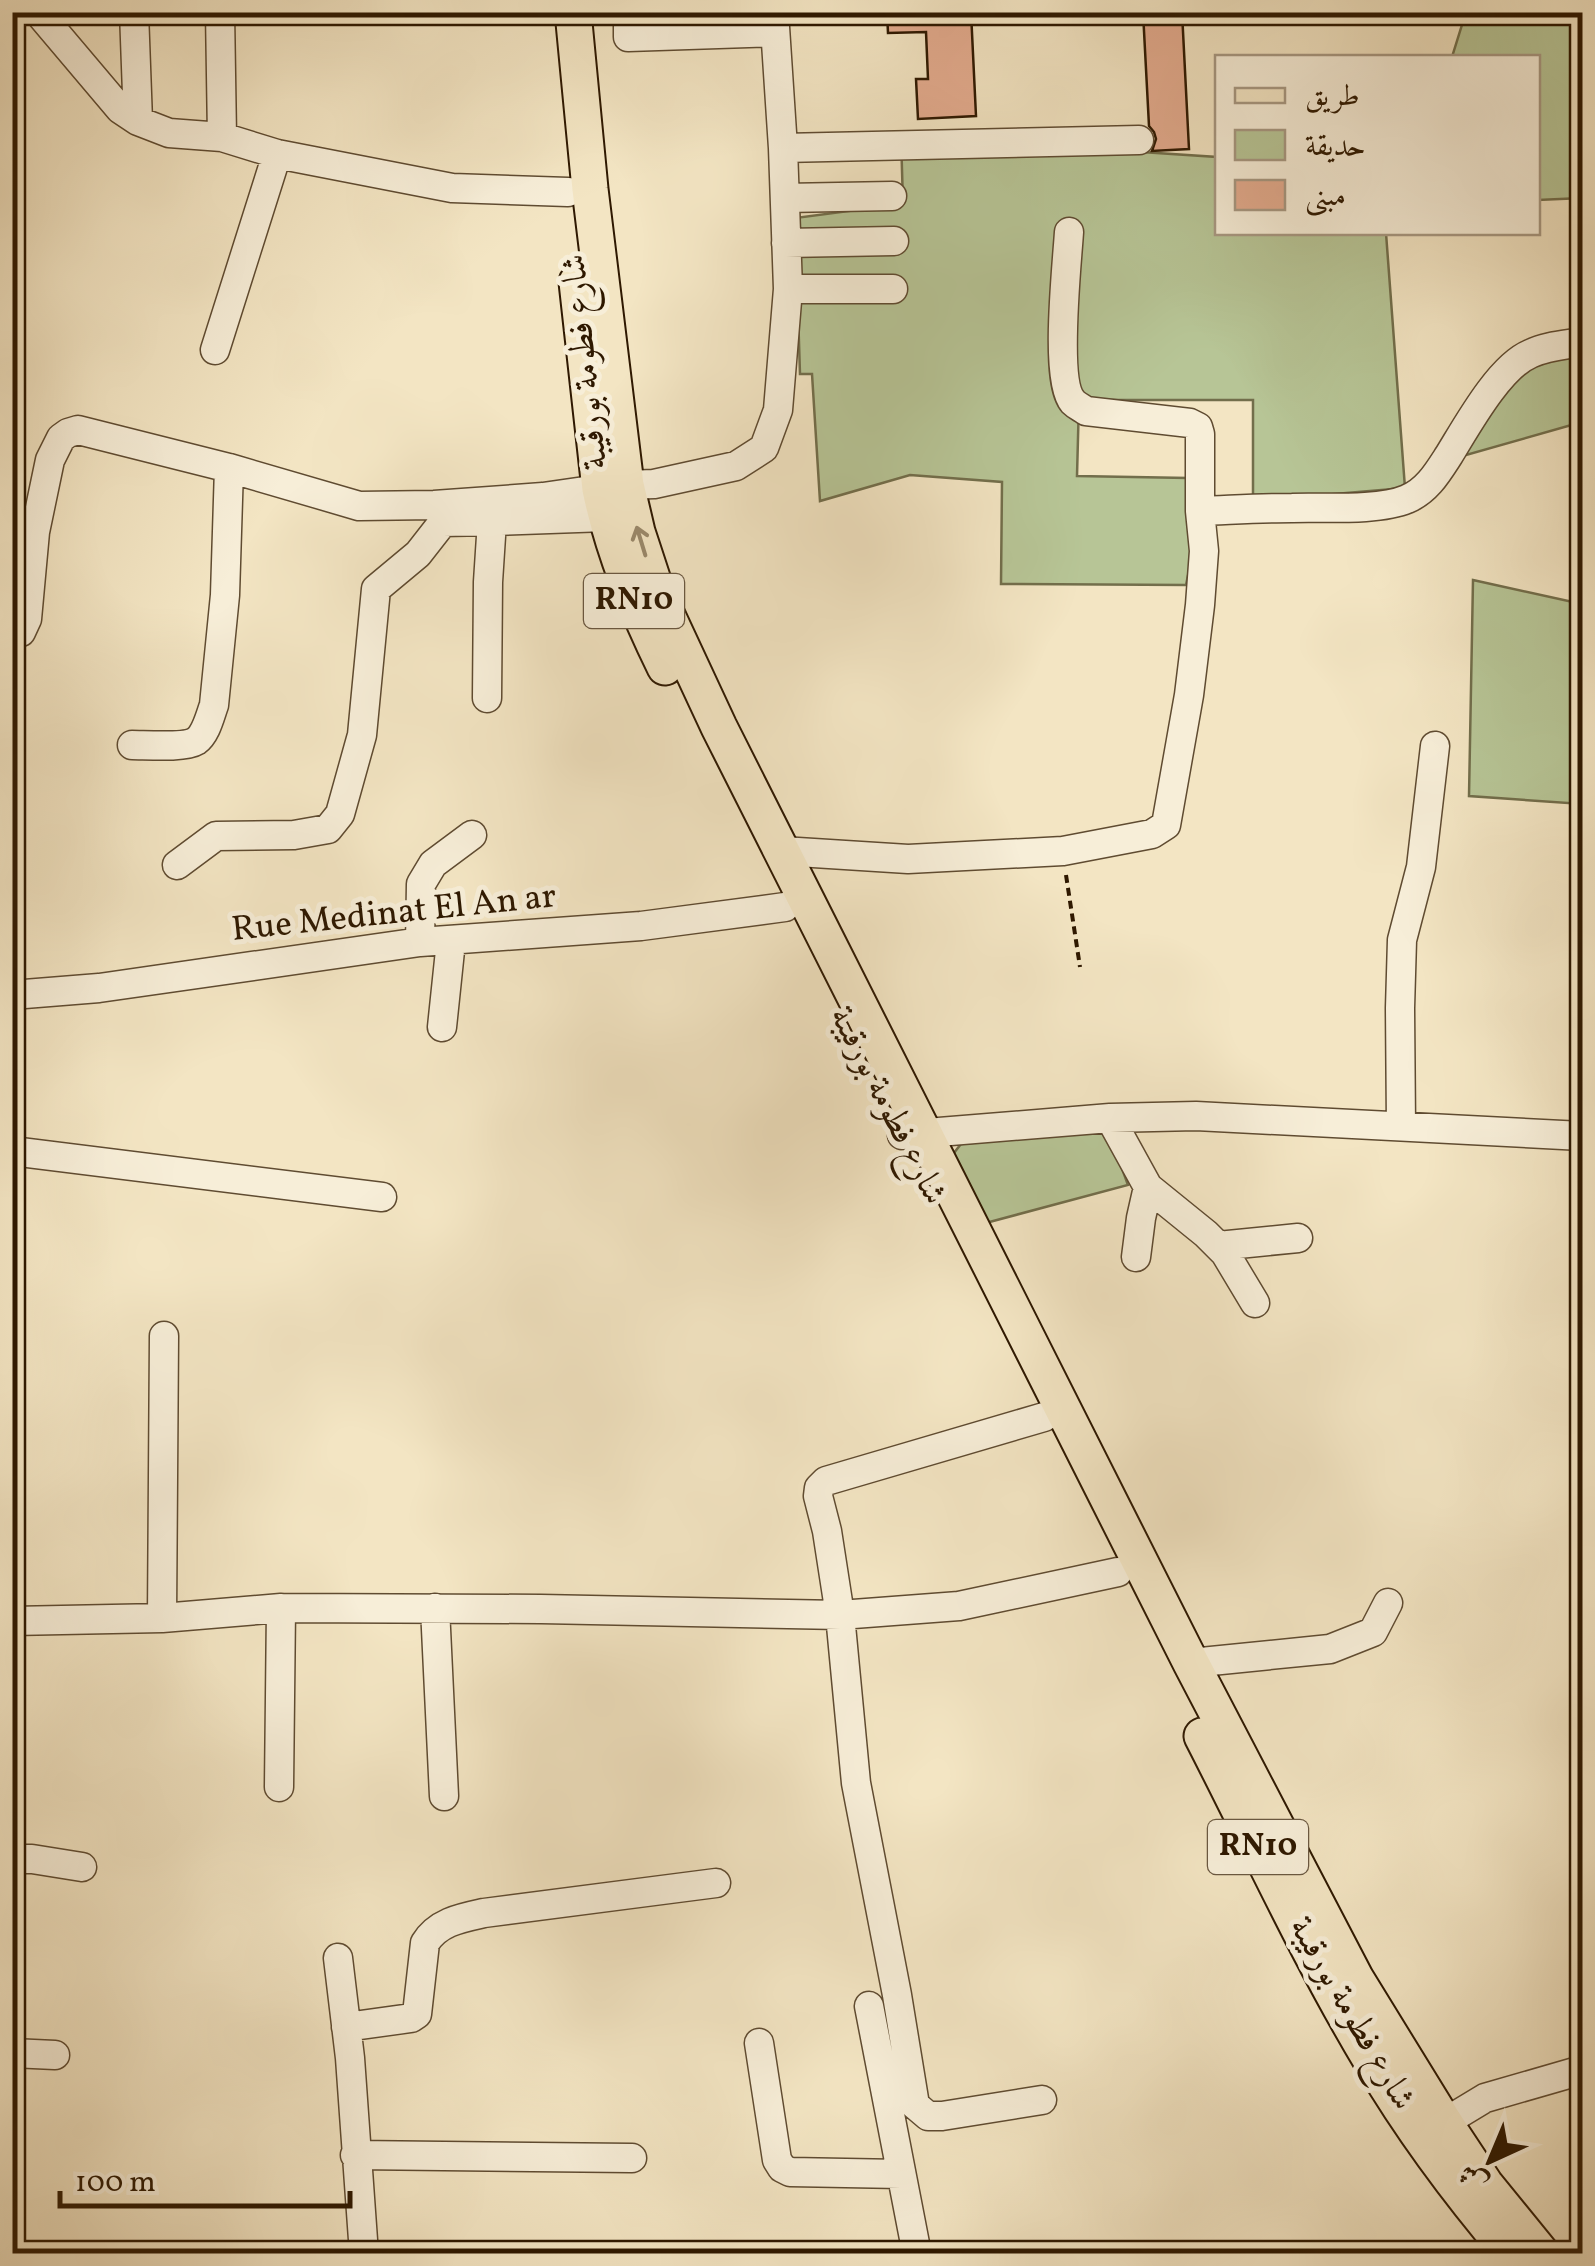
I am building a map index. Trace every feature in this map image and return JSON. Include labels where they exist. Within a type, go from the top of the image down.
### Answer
[{"type":"main road","name":"شارع فطومة بورقيبة","points":[[549,12],[568,192],[611,497],[636,607],[785,907],[914,1134],[1356,1979],[1433,2129],[1462,2196],[1511,2254]]},
{"type":"main road","name":"شارع فطومة بورقيبة","points":[[574,12],[611,497],[638,532],[658,596],[782,851],[1118,1572],[1332,1990],[1373,2064],[1485,2184],[1542,2254]]},
{"type":"street","points":[[38,12],[120,109],[169,133],[222,136],[277,154],[452,188],[568,192]]},
{"type":"street","points":[[134,12],[138,121]]},
{"type":"street","points":[[220,12],[222,136]]},
{"type":"street","points":[[359,506],[364,517],[373,522],[492,521],[736,466],[764,448],[778,410],[788,289],[775,22],[628,37],[628,12]]},
{"type":"street","points":[[783,148],[1139,140]]},
{"type":"street","points":[[215,350],[277,154]]},
{"type":"street","points":[[785,198],[892,196]]},
{"type":"street","points":[[782,851],[908,859],[1062,851],[1152,834],[1166,826],[1190,695],[1200,605],[1204,552],[1200,434],[1198,427],[1190,424],[1086,411],[1073,402],[1067,390],[1063,335],[1069,232]]},
{"type":"street","points":[[786,243],[894,241]]},
{"type":"street","points":[[788,289],[893,289]]},
{"type":"street","points":[[1200,511],[1337,508],[1407,499],[1435,477],[1473,416],[1519,360],[1556,346],[1582,342]]},
{"type":"street","points":[[12,635],[21,632],[26,619],[35,532],[50,460],[61,438],[78,430],[359,506],[611,497]]},
{"type":"street","points":[[132,745],[192,744],[200,737],[214,705],[225,596],[228,468]]},
{"type":"street","points":[[487,698],[492,521]]},
{"type":"street","points":[[177,865],[216,836],[294,835],[328,830],[340,814],[362,734],[376,590],[418,554],[443,522]]},
{"type":"street","points":[[1401,1126],[1402,940],[1421,867],[1435,746]]},
{"type":"street","points":[[420,942],[421,884],[433,864],[472,836]]},
{"type":"street","name":"Rue Medinat El An ar","points":[[12,995],[99,988],[420,942],[641,926],[785,907]]},
{"type":"street","points":[[442,1026],[451,940]]},
{"type":"street","points":[[914,1134],[1110,1118],[1196,1116],[1582,1136]]},
{"type":"street","points":[[1110,1118],[1148,1186],[1218,1246],[1255,1302]]},
{"type":"street","points":[[12,1151],[382,1197]]},
{"type":"street","points":[[1136,1257],[1148,1186]]},
{"type":"street","points":[[1218,1246],[1298,1238]]},
{"type":"street","points":[[162,1618],[164,1336]]},
{"type":"street","points":[[1042,2100],[942,2116],[928,2116],[915,2105],[856,1783],[840,1615],[818,1496],[826,1481],[1044,1417]]},
{"type":"street","points":[[12,1621],[162,1618],[281,1608],[840,1615],[959,1606],[1118,1572]]},
{"type":"street","points":[[1191,1663],[1330,1649],[1373,1632],[1388,1603]]},
{"type":"street","points":[[280,1787],[281,1608]]},
{"type":"street","points":[[435,1608],[444,1796]]},
{"type":"street","points":[[12,1860],[82,1867]]},
{"type":"street","points":[[346,2027],[411,2018],[416,2014],[424,1942],[453,1921],[484,1912],[716,1883]]},
{"type":"street","points":[[338,1958],[364,2254]]},
{"type":"street","points":[[869,2006],[917,2254]]},
{"type":"street","points":[[759,2043],[777,2160],[782,2168],[790,2172],[901,2174]]},
{"type":"street","points":[[12,2053],[54,2056]]},
{"type":"street","points":[[1433,2129],[1486,2098],[1582,2070]]},
{"type":"street","points":[[355,2155],[632,2158]]},
{"type":"path","points":[[1062,851],[1080,967]]},
{"type":"green space","points":[[1466,12],[1582,13],[1582,198],[1540,200],[1540,55],[1453,55]]},
{"type":"green space","points":[[901,136],[1215,157],[1215,235],[1386,235],[1405,488],[1253,501],[1253,400],[1079,400],[1077,476],[1188,478],[1199,523],[1186,585],[1001,584],[1002,482],[910,475],[820,501],[812,374],[800,374],[795,218],[903,204]]},
{"type":"green space","points":[[1582,335],[1582,422],[1445,461],[1479,401]]},
{"type":"green space","points":[[1473,580],[1582,604],[1582,804],[1469,796]]},
{"type":"green space","points":[[1108,1130],[1128,1185],[982,1224],[950,1158],[961,1144]]},
{"type":"building","points":[[887,12],[971,12],[976,116],[918,119],[916,79],[928,79],[926,32],[888,33]]},
{"type":"building","points":[[1143,12],[1182,12],[1189,149],[1152,151],[1156,139],[1149,126]]}]
